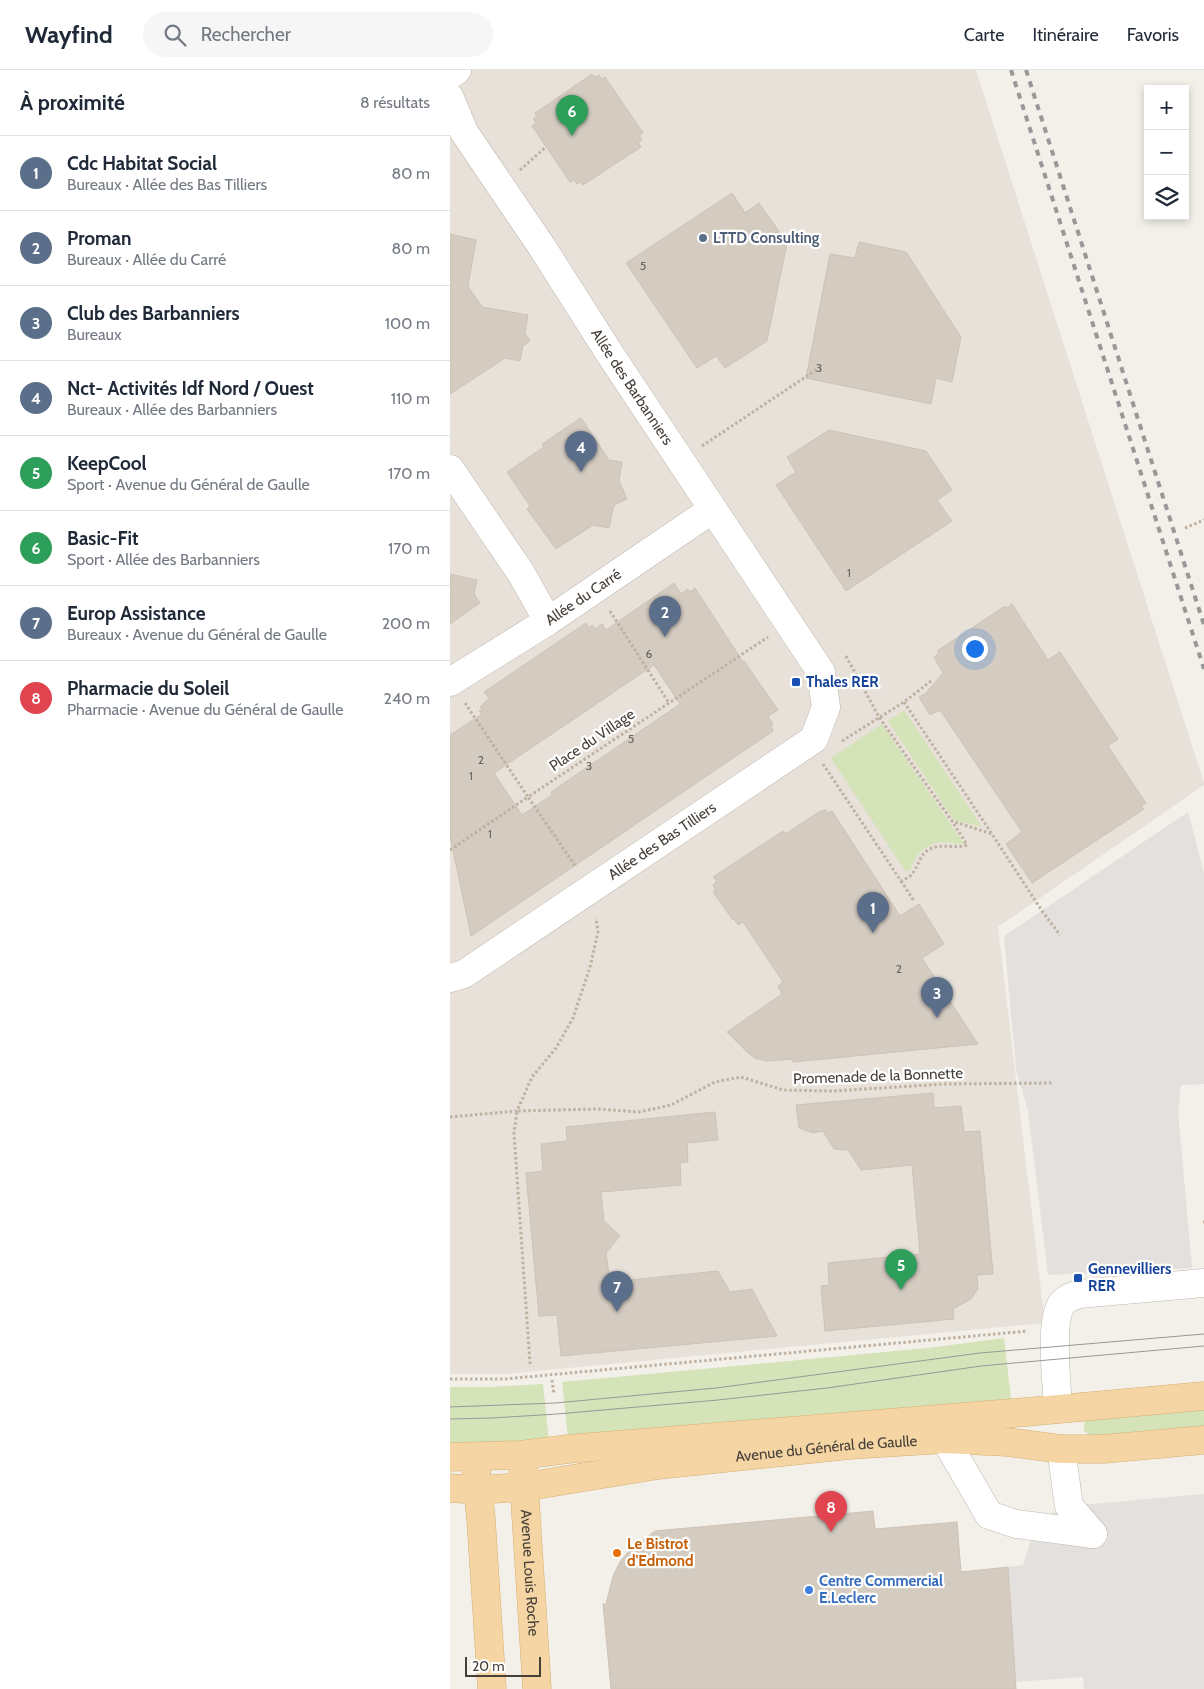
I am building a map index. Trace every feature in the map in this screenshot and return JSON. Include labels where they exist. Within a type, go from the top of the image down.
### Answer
[{"type":"main road","name":"Avenue du Général de Gaulle","points":[[463,1458],[521,1455],[568,1449],[1058,1410],[1204,1396]]},
{"type":"main road","points":[[1058,1410],[1061,1450]]},
{"type":"main road","name":"Avenue du Général de Gaulle","points":[[450,1488],[477,1490],[524,1487],[658,1466],[753,1454],[850,1445],[945,1439],[1007,1442],[1061,1450],[1103,1449],[1204,1440]]},
{"type":"main road","name":"Avenue Louis Roche","points":[[521,1455],[537,1689]]},
{"type":"main road","points":[[463,1458],[477,1490],[481,1519],[492,1689]]},
{"type":"street","points":[[450,75],[457,70]]},
{"type":"street","name":"Allée des Barbanniers","points":[[450,98],[464,132],[542,247],[821,672]]},
{"type":"street","points":[[450,469],[521,573],[548,621]]},
{"type":"street","name":"Allée du Carré","points":[[450,682],[548,621],[713,508]]},
{"type":"street","name":"Allée des Bas Tilliers","points":[[450,978],[464,974],[814,739],[826,707],[821,672]]},
{"type":"street","points":[[1058,1410],[1055,1359],[1056,1328],[1060,1305],[1071,1296],[1079,1294],[1204,1283]]},
{"type":"street","points":[[945,1439],[989,1515],[1016,1524],[1093,1534]]},
{"type":"street","points":[[1061,1450],[1069,1506],[1093,1534]]},
{"type":"street","points":[[1036,1543],[1093,1534]]},
{"type":"path","points":[[500,186],[517,174],[546,147]]},
{"type":"path","points":[[682,461],[819,368]]},
{"type":"path","points":[[1185,528],[1204,520]]},
{"type":"path","points":[[595,589],[669,703]]},
{"type":"path","name":"Place du Village","points":[[450,682],[528,797],[789,623]]},
{"type":"path","points":[[846,656],[879,717],[967,845],[957,848],[944,846],[931,849],[921,857],[911,876],[901,882]]},
{"type":"path","points":[[841,742],[904,702],[931,681]]},
{"type":"path","points":[[904,702],[1028,890],[1060,935]]},
{"type":"path","points":[[808,743],[914,901]]},
{"type":"path","points":[[952,821],[992,834]]},
{"type":"path","name":"Promenade de la Bonnette","points":[[450,1117],[517,1111],[598,1109],[639,1112],[672,1105],[715,1082],[741,1076],[783,1090],[833,1091],[945,1084],[1054,1083]]},
{"type":"path","points":[[517,1111],[514,1133],[530,1364]]},
{"type":"path","points":[[450,1379],[514,1378],[1056,1328]]},
{"type":"path","points":[[552,1380],[554,1394]]},
{"type":"shaded area","points":[[450,70],[976,70],[1204,783],[1204,785],[998,927],[1045,1323],[505,1374],[450,1374]]},
{"type":"shaded area","points":[[1188,812],[1204,873],[1204,1084],[1181,1085],[1178,1111],[1192,1268],[1048,1275],[1028,1111],[1016,1069],[1004,936]]},
{"type":"shaded area","points":[[1204,1494],[1204,1689],[1084,1689],[1083,1677],[1015,1682],[1008,1567],[1023,1565],[1038,1519],[1069,1506]]},
{"type":"green space","points":[[904,710],[982,827],[954,820],[888,721]]},
{"type":"green space","points":[[882,724],[964,844],[943,842],[932,844],[919,854],[911,869],[906,872],[831,758]]},
{"type":"green space","points":[[1004,1338],[1011,1399],[568,1438],[562,1382],[928,1348]]},
{"type":"green space","points":[[543,1384],[549,1441],[450,1445],[450,1387]]},
{"type":"green space","points":[[1204,1408],[1204,1426],[1091,1436],[1084,1431],[1086,1420]]},
{"type":"building","points":[[592,74],[595,77],[599,75],[602,79],[605,77],[643,133],[639,136],[642,140],[638,142],[641,147],[583,185],[580,182],[577,184],[574,180],[570,182],[532,126],[536,123],[533,119],[537,116],[535,113]]},
{"type":"building","points":[[732,193],[745,213],[759,203],[787,243],[767,341],[725,368],[716,356],[697,368],[626,263]]},
{"type":"building","points":[[450,234],[476,240],[468,286],[482,307],[528,315],[525,333],[530,341],[523,346],[520,361],[505,358],[450,394]]},
{"type":"building","points":[[859,242],[906,252],[961,337],[952,382],[936,378],[931,404],[806,378],[830,254],[855,258]]},
{"type":"building","points":[[581,418],[609,460],[622,462],[619,481],[627,499],[614,505],[609,528],[593,525],[556,549],[527,509],[530,506],[507,472],[544,447],[542,444]]},
{"type":"building","points":[[829,430],[926,451],[952,490],[937,500],[952,521],[846,591],[776,485],[796,472],[787,457]]},
{"type":"building","points":[[450,574],[477,580],[474,594],[480,603],[450,624]]},
{"type":"building","points":[[674,583],[681,594],[688,589],[690,592],[695,588],[743,662],[778,710],[768,716],[773,724],[771,726],[773,731],[471,936],[450,836],[450,735],[482,714],[479,711],[482,709],[480,707],[489,698],[484,692],[586,623],[589,628],[592,625],[595,629],[602,624],[606,630]],"holes":[[[654,665],[680,704],[551,792],[552,795],[522,815],[494,773]]]},
{"type":"building","points":[[1012,604],[1048,660],[1060,652],[1118,739],[1108,746],[1146,803],[1141,806],[1144,809],[1032,883],[1006,844],[1022,832],[940,710],[930,715],[919,697],[926,693],[943,673],[934,657],[939,653],[937,651],[1005,606],[1007,608]]},
{"type":"building","points":[[826,810],[828,813],[832,811],[900,916],[919,904],[944,944],[922,958],[978,1044],[793,1062],[793,1059],[766,1061],[755,1058],[727,1032],[782,994],[778,986],[783,982],[743,922],[738,925],[733,920],[713,892],[716,890],[713,885],[717,881],[713,877],[783,831],[785,834],[819,812]]},
{"type":"building","points":[[933,1093],[934,1108],[961,1106],[964,1132],[980,1131],[993,1274],[977,1275],[978,1289],[971,1299],[953,1309],[954,1319],[825,1331],[821,1286],[829,1285],[828,1263],[920,1254],[912,1165],[861,1170],[848,1150],[834,1149],[823,1131],[813,1133],[799,1128],[796,1105]]},
{"type":"building","points":[[715,1112],[718,1140],[687,1143],[688,1162],[680,1163],[681,1185],[601,1192],[604,1221],[620,1236],[606,1253],[610,1282],[718,1271],[730,1292],[752,1289],[777,1336],[561,1356],[557,1315],[539,1316],[526,1173],[543,1171],[541,1144],[567,1141],[566,1127]]},
{"type":"building","name":"Centre Commercial E.Leclerc","points":[[873,1511],[875,1529],[957,1522],[961,1572],[1008,1567],[1016,1689],[611,1689],[603,1604],[606,1604],[613,1576],[620,1562],[628,1552],[655,1531]]},
{"type":"tram line","points":[[450,1407],[555,1403],[716,1388],[980,1353],[1204,1334]]},
{"type":"tram line","points":[[450,1419],[557,1414],[718,1400],[827,1388],[981,1366],[1204,1346]]},
{"type":"railway","points":[[1011,70],[1204,669]]},
{"type":"railway","points":[[1026,70],[1204,625]]},
{"type":"place","name":"Basic-Fit","points":[[572,136]]},
{"type":"place","name":"LTTD Consulting","points":[[703,238]]},
{"type":"place","name":"Nct- Activités Idf Nord / Ouest","points":[[581,472]]},
{"type":"place","name":"Proman","points":[[665,637]]},
{"type":"place","name":"Thales RER","points":[[796,682]]},
{"type":"place","name":"Cdc Habitat Social","points":[[873,933]]},
{"type":"place","name":"Club des Barbanniers","points":[[937,1018]]},
{"type":"place","name":"Gennevilliers RER","points":[[1078,1278]]},
{"type":"place","name":"KeepCool","points":[[901,1290]]},
{"type":"place","name":"Europ Assistance","points":[[617,1312]]},
{"type":"place","name":"Pharmacie du Soleil","points":[[831,1532]]},
{"type":"place","name":"Le Bistrot d'Edmond","points":[[617,1553]]},
{"type":"place","name":"Centre Commercial E.Leclerc","points":[[809,1590]]}]
